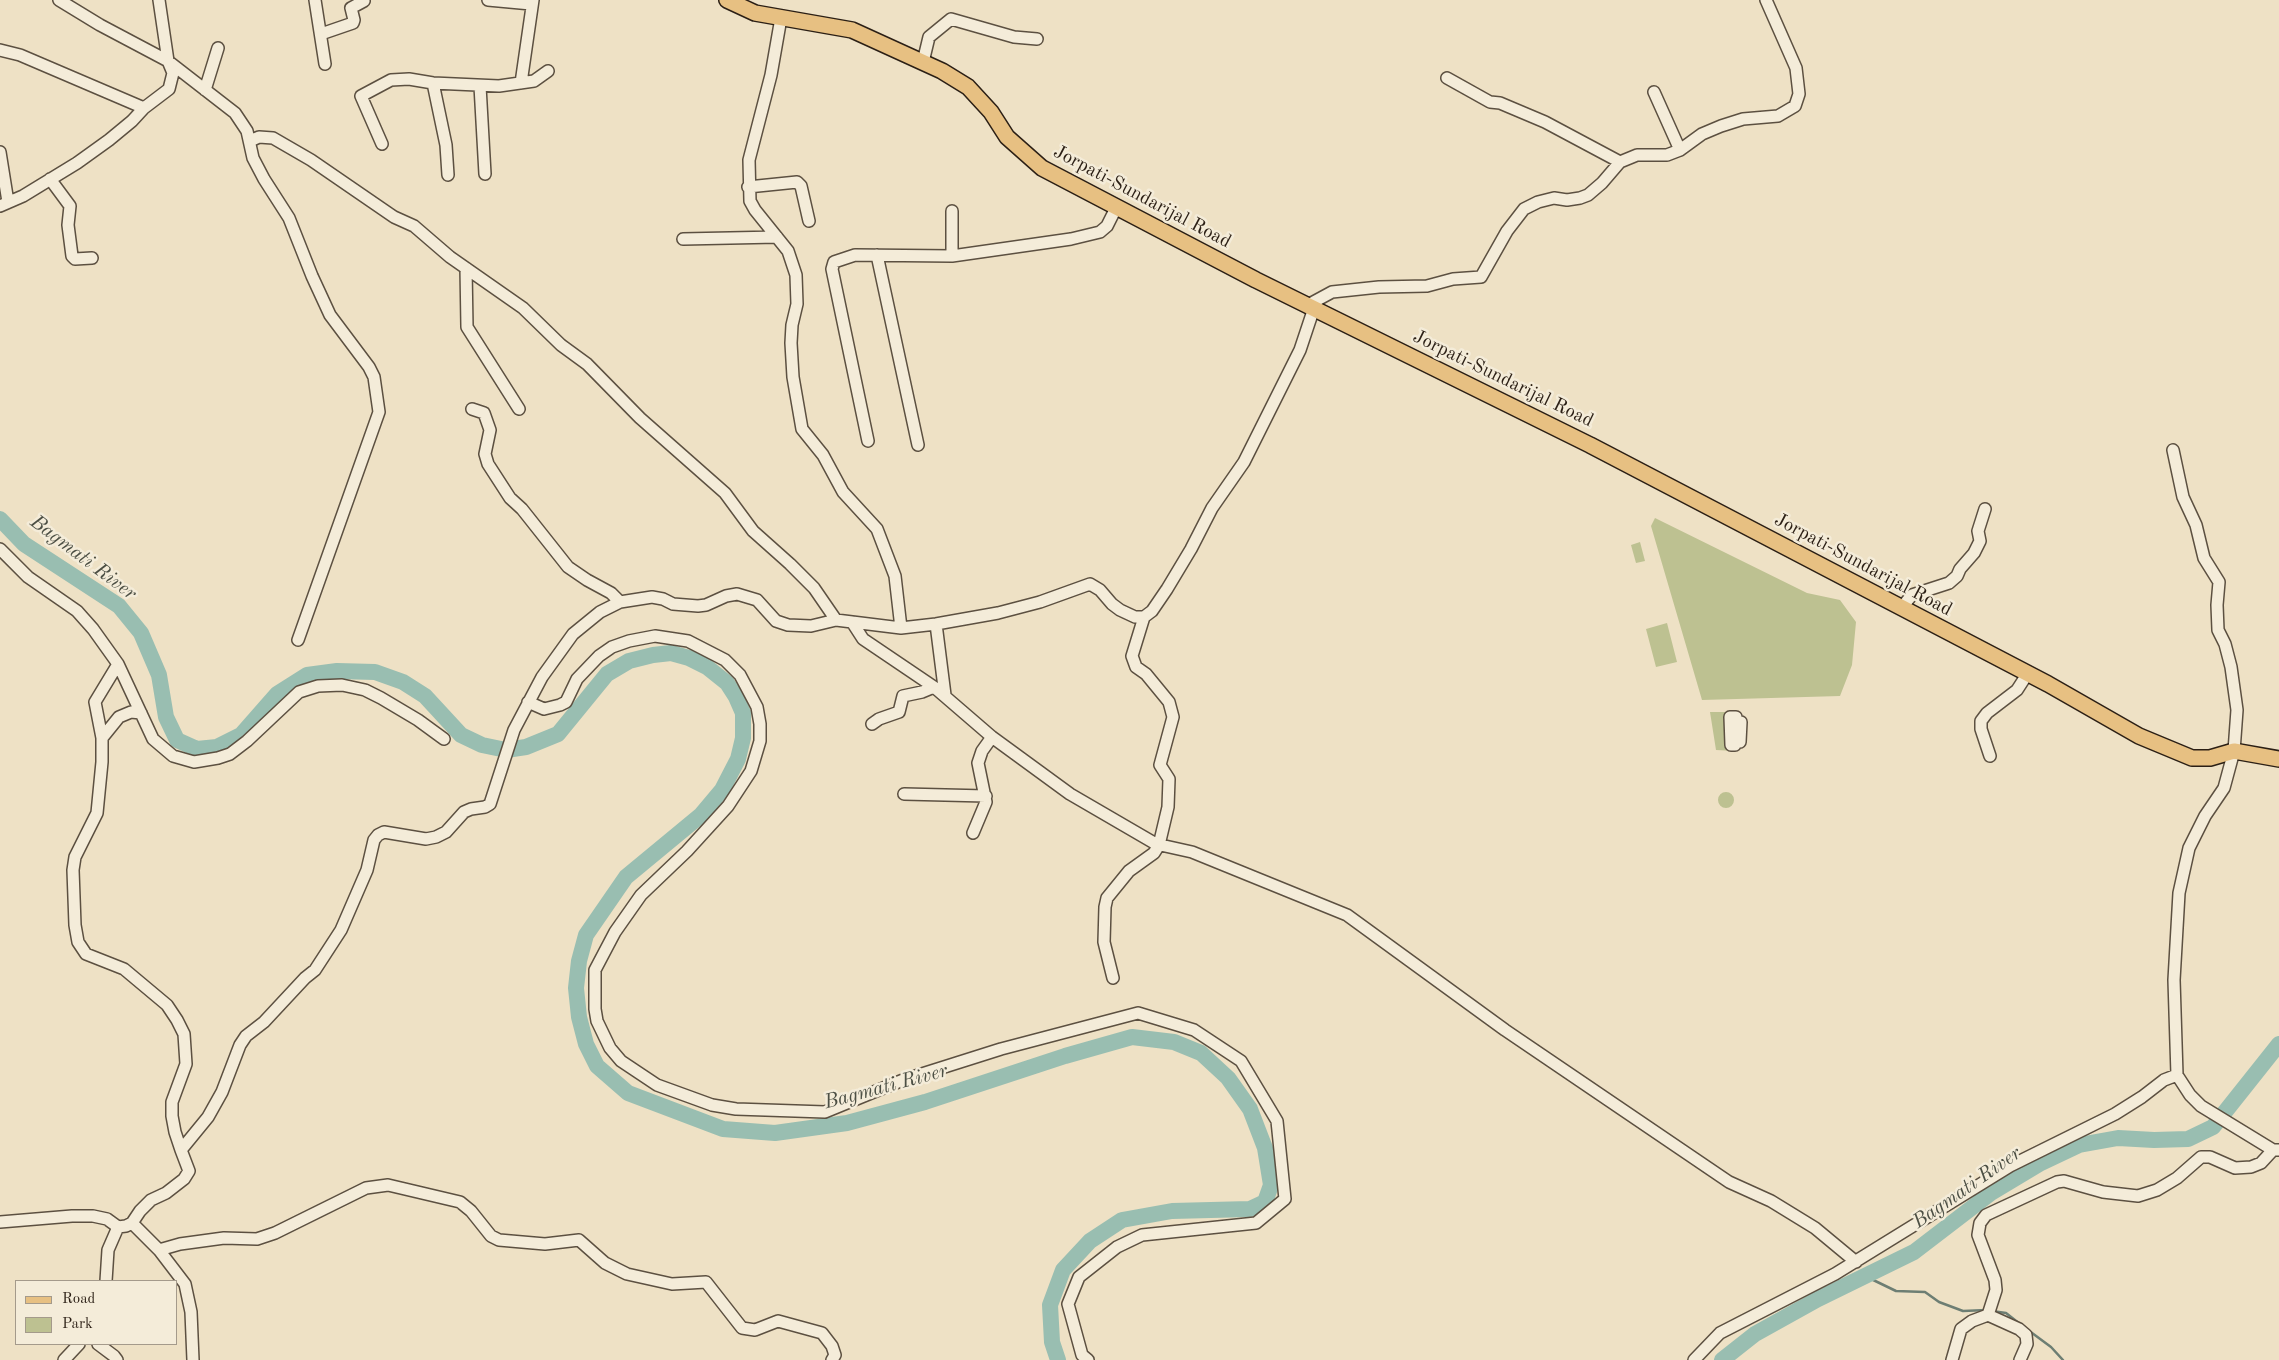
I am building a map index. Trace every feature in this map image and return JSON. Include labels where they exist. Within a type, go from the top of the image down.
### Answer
[{"type":"main road","name":"Jorpati-Sundarijal Road","points":[[727,0],[755,13],[852,30],[923,62],[968,87],[991,112],[1006,137],[1042,168],[1311,307],[1590,445],[2028,673],[2097,710],[2139,736],[2178,754],[2201,758],[2234,751],[2255,753],[2279,759]]},
{"type":"street","points":[[59,0],[100,25],[168,61],[235,114],[247,131],[253,158],[264,179],[286,210],[330,315],[369,366],[374,377],[379,412],[298,640]]},
{"type":"street","points":[[0,152],[4,204],[77,163],[109,140],[144,108],[169,89],[173,73],[168,61],[159,0]]},
{"type":"street","points":[[314,0],[325,64]]},
{"type":"street","points":[[488,0],[532,2],[521,83]]},
{"type":"street","points":[[1113,978],[1104,942],[1104,906],[1107,898],[1129,871],[1154,853],[1159,845],[1168,807],[1169,779],[1160,765],[1173,717],[1169,702],[1146,674],[1136,667],[1132,656],[1144,617],[1152,610],[1167,589],[1191,550],[1212,508],[1244,462],[1300,350],[1311,307],[1332,292],[1379,287],[1426,286],[1453,279],[1481,277],[1508,231],[1524,209],[1538,202],[1554,198],[1580,198],[1588,195],[1620,162],[1637,154],[1667,155],[1680,150],[1702,134],[1721,126],[1742,118],[1778,116],[1795,106],[1799,94],[1796,68],[1766,0]]},
{"type":"street","points":[[321,34],[353,23],[351,8],[364,1]]},
{"type":"street","points":[[781,18],[771,75],[749,160],[748,187],[750,201],[788,251],[796,275],[797,304],[792,325],[791,343],[793,377],[802,429],[823,455],[843,492],[877,529],[895,576],[901,628]]},
{"type":"street","points":[[923,62],[929,37],[951,19],[1014,38],[1037,39]]},
{"type":"street","points":[[206,90],[218,48]]},
{"type":"street","points":[[0,50],[20,54],[144,108]]},
{"type":"street","points":[[382,144],[361,96],[391,80],[409,79],[433,83],[480,86],[534,81],[548,71]]},
{"type":"street","points":[[1447,78],[1490,102],[1500,103],[1545,122],[1620,162]]},
{"type":"street","points":[[433,83],[446,145],[448,175]]},
{"type":"street","points":[[480,86],[485,174]]},
{"type":"street","points":[[1654,92],[1680,150]]},
{"type":"street","points":[[250,141],[259,137],[273,138],[311,160],[394,217],[414,226],[466,268],[523,308],[561,345],[587,364],[640,418],[725,493],[753,531],[814,588],[836,620]]},
{"type":"street","points":[[50,178],[70,206],[68,225],[72,256],[75,259],[92,258]]},
{"type":"street","points":[[748,187],[797,182],[801,186],[809,221]]},
{"type":"street","points":[[868,442],[832,265],[834,262],[847,256],[952,256],[1071,239],[1100,232],[1107,226],[1117,206]]},
{"type":"street","points":[[952,211],[952,256]]},
{"type":"street","points":[[683,239],[777,237]]},
{"type":"street","points":[[877,255],[918,445]]},
{"type":"street","points":[[466,268],[467,327],[520,409]]},
{"type":"street","points":[[472,409],[484,413],[490,430],[485,454],[488,464],[510,498],[522,509],[568,567],[611,593],[620,602]]},
{"type":"street","points":[[1988,1315],[1996,1290],[1995,1280],[1978,1235],[1980,1223],[1986,1215],[2057,1182],[2069,1182],[2103,1192],[2138,1196],[2157,1190],[2170,1182],[2201,1157],[2210,1157],[2235,1168],[2250,1167],[2261,1164],[2276,1150],[2201,1106],[2190,1095],[2177,1075],[2174,980],[2179,893],[2189,848],[2205,816],[2224,788],[2234,751],[2237,710],[2235,689],[2225,644],[2218,630],[2217,605],[2219,582],[2204,558],[2198,540],[2196,525],[2183,497],[2172,450]]},
{"type":"street","points":[[1902,607],[1912,595],[1949,583],[1957,576],[1960,569],[1974,553],[1980,541],[1978,531],[1985,509]]},
{"type":"street","points":[[0,549],[28,577],[78,611],[118,664],[153,739],[172,756],[194,762],[230,754],[247,741],[298,692],[318,686],[342,685],[365,690],[418,720],[444,739]]},
{"type":"street","points":[[181,1150],[208,1117],[222,1092],[240,1045],[246,1036],[264,1022],[305,978],[315,970],[341,930],[368,870],[374,840],[384,832],[426,839],[436,837],[446,832],[464,812],[490,804],[499,771],[514,730],[542,676],[573,634],[600,612],[620,602],[652,597],[663,599],[673,604],[698,606],[737,594],[757,600],[776,621],[788,625],[810,626],[836,620],[901,628],[998,613],[1040,602],[1090,584],[1100,590],[1120,610],[1135,618],[1144,617]]},
{"type":"street","points":[[852,622],[863,639],[945,695],[992,737],[1070,794],[1159,845],[1192,852],[1347,915],[1513,1036],[1729,1182],[1771,1201],[1815,1228],[1856,1262]]},
{"type":"street","points":[[936,624],[945,695]]},
{"type":"street","points":[[528,702],[544,709],[566,702],[577,679],[599,656],[612,647],[629,641],[656,636],[688,641],[725,660],[740,675],[757,707],[760,741],[751,771],[728,806],[687,851],[641,895],[615,932],[595,970],[595,1010],[597,1021],[610,1048],[621,1062],[657,1085],[712,1105],[736,1109],[825,1112],[903,1080],[1001,1049],[1138,1013],[1194,1030],[1241,1061],[1277,1121],[1285,1199],[1256,1223],[1142,1236],[1117,1247],[1079,1277],[1068,1304],[1082,1355],[1088,1360]]},
{"type":"street","points":[[0,1222],[93,1216],[107,1219],[118,1226],[132,1223],[140,1210],[184,1179],[189,1171],[175,1132],[172,1116],[172,1102],[186,1064],[184,1034],[167,1006],[124,969],[86,954],[78,942],[74,925],[72,870],[75,857],[97,813],[102,762],[102,738],[94,702],[118,664]]},
{"type":"street","points":[[1990,756],[1981,729],[1981,721],[1987,713],[2017,690],[2028,673]]},
{"type":"street","points":[[872,724],[879,719],[900,712],[903,696],[934,687]]},
{"type":"street","points":[[102,738],[119,717],[131,712],[142,713]]},
{"type":"street","points":[[973,833],[986,802],[978,763],[982,751],[992,737]]},
{"type":"street","points":[[904,794],[986,796]]},
{"type":"street","points":[[1694,1360],[1720,1334],[1856,1262],[2010,1166],[2115,1114],[2164,1080],[2177,1075]]},
{"type":"street","points":[[159,1250],[180,1244],[224,1238],[257,1239],[275,1233],[366,1188],[388,1184],[460,1202],[472,1211],[491,1236],[499,1240],[545,1244],[579,1240],[605,1263],[627,1274],[672,1284],[706,1282],[742,1328],[755,1330],[778,1321],[822,1333],[832,1346],[835,1355],[832,1360]]},
{"type":"street","points":[[132,1223],[159,1250],[185,1284],[191,1312],[193,1360]]},
{"type":"street","points":[[106,1280],[108,1250],[118,1226]]},
{"type":"street","points":[[1952,1360],[1962,1330],[1972,1321],[1988,1315],[2019,1329],[2026,1335],[2027,1344],[2020,1360]]},
{"type":"street","points":[[64,1360],[77,1345]]},
{"type":"street","points":[[99,1345],[117,1360]]},
{"type":"green space","points":[[1655,518],[1807,593],[1840,600],[1856,622],[1852,665],[1840,696],[1702,700],[1651,526]]},
{"type":"green space","points":[[1640,542],[1645,561],[1636,563],[1631,545]]},
{"type":"green space","points":[[1667,623],[1677,662],[1656,667],[1646,629]]},
{"type":"green space","points":[[1710,712],[1736,712],[1735,751],[1716,750]]},
{"type":"green space","points":[[1723,792],[1729,792],[1734,797],[1732,806],[1723,808],[1718,803],[1718,797]]},
{"type":"waterway","name":"Bagmati River","points":[[0,519],[24,544],[119,606],[141,633],[159,675],[166,717],[177,740],[197,749],[217,747],[241,735],[277,694],[307,675],[337,671],[375,672],[403,682],[425,696],[461,735],[482,745],[506,750],[526,747],[558,734],[607,674],[629,661],[671,653],[689,658],[707,667],[727,683],[743,713],[743,738],[738,759],[722,790],[701,815],[626,877],[586,935],[579,961],[576,988],[579,1017],[586,1044],[597,1066],[628,1093],[723,1129],[775,1133],[847,1123],[925,1102],[1065,1056],[1132,1037],[1174,1042],[1201,1053],[1228,1078],[1250,1109],[1265,1148],[1271,1185],[1265,1202],[1250,1209],[1172,1211],[1122,1220],[1090,1241],[1063,1270],[1050,1305],[1052,1342],[1058,1360]]},
{"type":"waterway","name":"Bagmati River","points":[[1722,1360],[1755,1334],[1818,1299],[1914,1252],[1991,1193],[2041,1163],[2079,1145],[2118,1138],[2188,1139],[2213,1127],[2279,1044]]},
{"type":"waterway","points":[[1867,1277],[1896,1291],[1925,1292],[1939,1302],[1963,1311],[1987,1310]]},
{"type":"waterway","points":[[1992,1311],[2006,1313],[2020,1324]]},
{"type":"waterway","points":[[2028,1330],[2051,1347],[2063,1360]]}]
